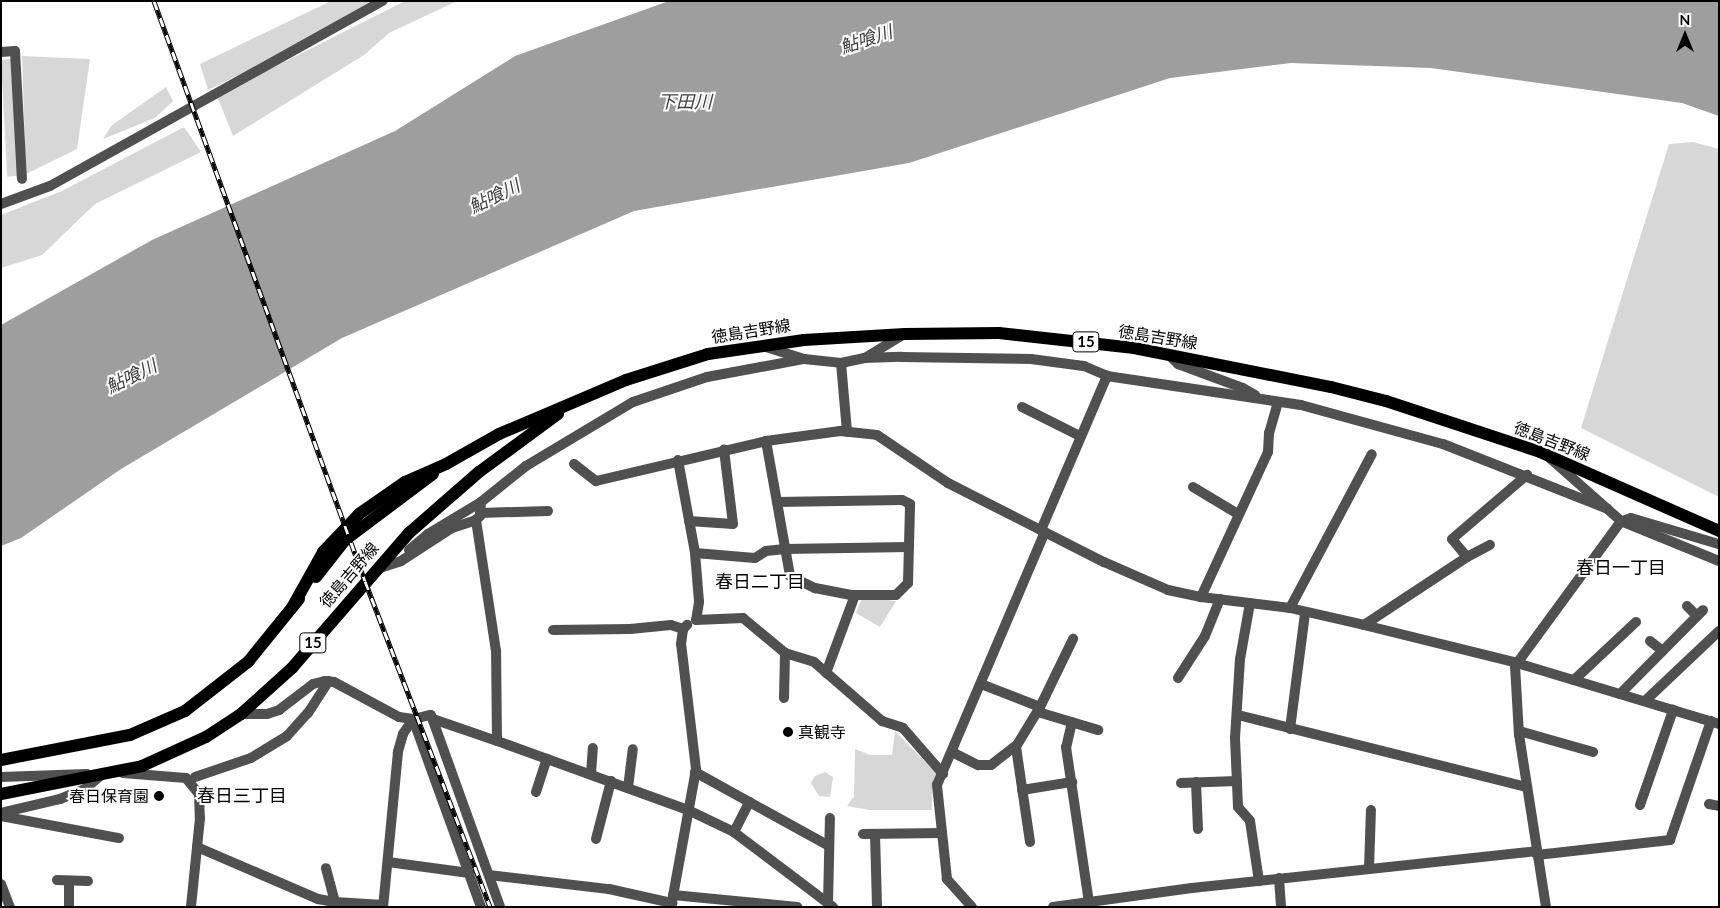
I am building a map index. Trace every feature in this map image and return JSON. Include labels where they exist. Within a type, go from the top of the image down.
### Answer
[{"type":"main road","name":"徳島吉野線","points":[[1,760],[130,735],[185,711],[248,662],[293,606],[323,552],[339,532],[382,496],[446,464],[498,434],[574,402],[678,362],[757,344],[905,334],[1015,334],[1169,355],[1277,375],[1386,401],[1545,454],[1719,532]]},
{"type":"main road","name":"徳島吉野線","points":[[1,794],[120,773],[174,753],[241,714],[292,668],[376,569],[438,505],[574,402]]},
{"type":"street","points":[[1,204],[50,186],[382,1]]},
{"type":"street","points":[[1,52],[16,51],[22,179]]},
{"type":"street","points":[[864,358],[905,334]]},
{"type":"street","points":[[757,344],[804,359],[841,363],[864,358],[994,357],[1084,366],[1107,376],[1278,402],[1443,444],[1527,475],[1608,509]]},
{"type":"street","points":[[1169,355],[1178,364],[1243,388],[1260,399]]},
{"type":"street","points":[[401,561],[409,550],[428,534],[481,502],[526,466],[633,402],[707,377],[804,359]]},
{"type":"street","points":[[841,363],[847,432]]},
{"type":"street","points":[[972,907],[947,879],[938,785],[981,684],[1080,436],[1107,376]]},
{"type":"street","points":[[1201,597],[1268,452],[1269,433],[1278,402]]},
{"type":"street","points":[[1022,407],[1080,436]]},
{"type":"street","points":[[574,464],[596,481],[678,460],[766,441],[847,432],[877,434],[948,483],[1043,531],[1168,590],[1201,597],[1290,608],[1305,613],[1364,625],[1517,662],[1715,722],[1670,840],[1279,878],[1054,907]]},
{"type":"street","points":[[766,441],[790,576],[815,588],[855,595],[896,594],[908,583],[910,504],[902,500],[777,502]]},
{"type":"street","points":[[689,521],[733,524],[724,450]]},
{"type":"street","points":[[1290,608],[1372,454]]},
{"type":"street","points":[[1545,454],[1621,521],[1719,561]]},
{"type":"street","points":[[678,460],[694,553],[699,602],[696,620]]},
{"type":"street","points":[[1467,557],[1452,539],[1527,475]]},
{"type":"street","points":[[1193,488],[1238,514]]},
{"type":"street","points":[[481,502],[478,517],[496,651],[497,741]]},
{"type":"street","points":[[376,569],[401,561],[452,528],[478,517],[548,512]]},
{"type":"street","points":[[1546,907],[1519,731],[1515,666],[1621,521],[1631,518],[1719,544]]},
{"type":"street","points":[[1364,625],[1467,557],[1490,545]]},
{"type":"street","points":[[694,553],[755,558],[766,551],[785,549],[909,547]]},
{"type":"street","points":[[826,673],[855,595]]},
{"type":"street","points":[[1178,678],[1205,636],[1220,599]]},
{"type":"street","points":[[1250,603],[1240,659],[1237,781],[1238,808],[1250,821],[1259,881]]},
{"type":"street","points":[[1620,694],[1700,613],[1687,606]]},
{"type":"street","points":[[1290,729],[1305,613]]},
{"type":"street","points":[[553,630],[630,629],[671,625],[683,628],[696,620],[743,618],[785,653],[814,662],[882,721],[903,728],[942,774]]},
{"type":"street","points":[[1574,680],[1636,622]]},
{"type":"street","points":[[672,901],[695,772],[681,644],[683,628]]},
{"type":"street","points":[[1645,701],[1719,631]]},
{"type":"street","points":[[952,752],[978,765],[991,765],[1016,747],[1039,709],[1074,638]]},
{"type":"street","points":[[1650,641],[1663,651]]},
{"type":"street","points":[[784,698],[785,653]]},
{"type":"street","points":[[241,714],[268,714],[279,710],[313,684],[329,681],[399,717],[413,719],[432,717],[688,810],[734,832],[831,905]]},
{"type":"street","points":[[195,777],[251,758],[287,736],[308,713],[329,681]]},
{"type":"street","points":[[981,684],[1072,722],[1098,730]]},
{"type":"street","points":[[1640,805],[1673,710]]},
{"type":"street","points":[[1238,715],[1527,787]]},
{"type":"street","points":[[432,717],[500,907]]},
{"type":"street","points":[[197,847],[318,899],[334,904],[383,906],[398,752],[403,734],[413,719]]},
{"type":"street","points":[[413,719],[481,907]]},
{"type":"street","points":[[1072,722],[1066,747],[1089,902]]},
{"type":"street","points":[[1519,731],[1593,752]]},
{"type":"street","points":[[1016,747],[1030,842]]},
{"type":"street","points":[[591,774],[593,748]]},
{"type":"street","points":[[628,788],[633,749]]},
{"type":"street","points":[[536,792],[547,759]]},
{"type":"street","points":[[695,772],[829,846]]},
{"type":"street","points":[[1,777],[65,773],[100,776]]},
{"type":"street","points":[[120,773],[189,780],[200,797],[191,907]]},
{"type":"street","points":[[1,815],[60,799],[85,788],[100,776]]},
{"type":"street","points":[[596,839],[611,781]]},
{"type":"street","points":[[1181,783],[1237,781]]},
{"type":"street","points":[[1022,790],[1072,782]]},
{"type":"street","points":[[1196,782],[1198,829]]},
{"type":"street","points":[[734,832],[749,802]]},
{"type":"street","points":[[1369,869],[1371,810]]},
{"type":"street","points":[[1,815],[119,838]]},
{"type":"street","points":[[830,818],[831,905]]},
{"type":"street","points":[[863,834],[942,833]]},
{"type":"street","points":[[875,834],[877,907]]},
{"type":"street","points":[[388,862],[468,873]]},
{"type":"street","points":[[326,868],[334,904]]},
{"type":"street","points":[[489,875],[609,889],[672,901],[797,907]]},
{"type":"street","points":[[1279,878],[1281,907]]},
{"type":"street","points":[[57,880],[88,881]]},
{"type":"street","points":[[69,881],[69,907]]},
{"type":"street","points":[[1,884],[10,907]]},
{"type":"shaded area","points":[[331,1],[378,1],[312,39],[208,90],[200,64]]},
{"type":"shaded area","points":[[405,1],[457,1],[389,33],[364,55],[233,136],[217,96]]},
{"type":"shaded area","points":[[22,56],[90,59],[77,149],[26,174]]},
{"type":"shaded area","points":[[12,59],[18,176],[7,176],[1,60]]},
{"type":"shaded area","points":[[166,87],[173,101],[155,118],[103,139],[111,126]]},
{"type":"shaded area","points":[[184,127],[201,152],[95,204],[42,255],[1,268],[1,215],[62,191]]},
{"type":"shaded area","points":[[1693,142],[1719,149],[1719,497],[1581,428],[1669,144]]},
{"type":"shaded area","points":[[861,600],[896,601],[880,627],[856,613]]},
{"type":"shaded area","points":[[895,731],[938,775],[932,783],[932,810],[869,810],[847,806],[854,796],[855,749],[870,755],[892,755]]},
{"type":"shaded area","points":[[825,772],[833,777],[830,797],[819,796],[811,783],[815,776]]},
{"type":"water","name":"下田川","points":[[669,1],[1719,1],[1719,116],[1682,103],[1431,68],[1291,63],[1170,78],[909,163],[634,211],[342,338],[121,469],[21,538],[1,546],[1,325],[152,240],[395,131],[515,56]]},
{"type":"railway","points":[[154,1],[365,581],[490,907]]},
{"type":"place","name":"真観寺","points":[[788,732]]},
{"type":"place","name":"春日保育園","points":[[159,796]]},
{"type":"district","name":"春日一丁目","points":[[1621,567]]},
{"type":"district","name":"春日二丁目","points":[[760,581]]},
{"type":"district","name":"春日三丁目","points":[[242,795]]},
{"type":"water label","name":"鮎喰川","points":[[866,39]]},
{"type":"water label","name":"鮎喰川","points":[[494,196]]},
{"type":"water label","name":"鮎喰川","points":[[131,376]]}]
